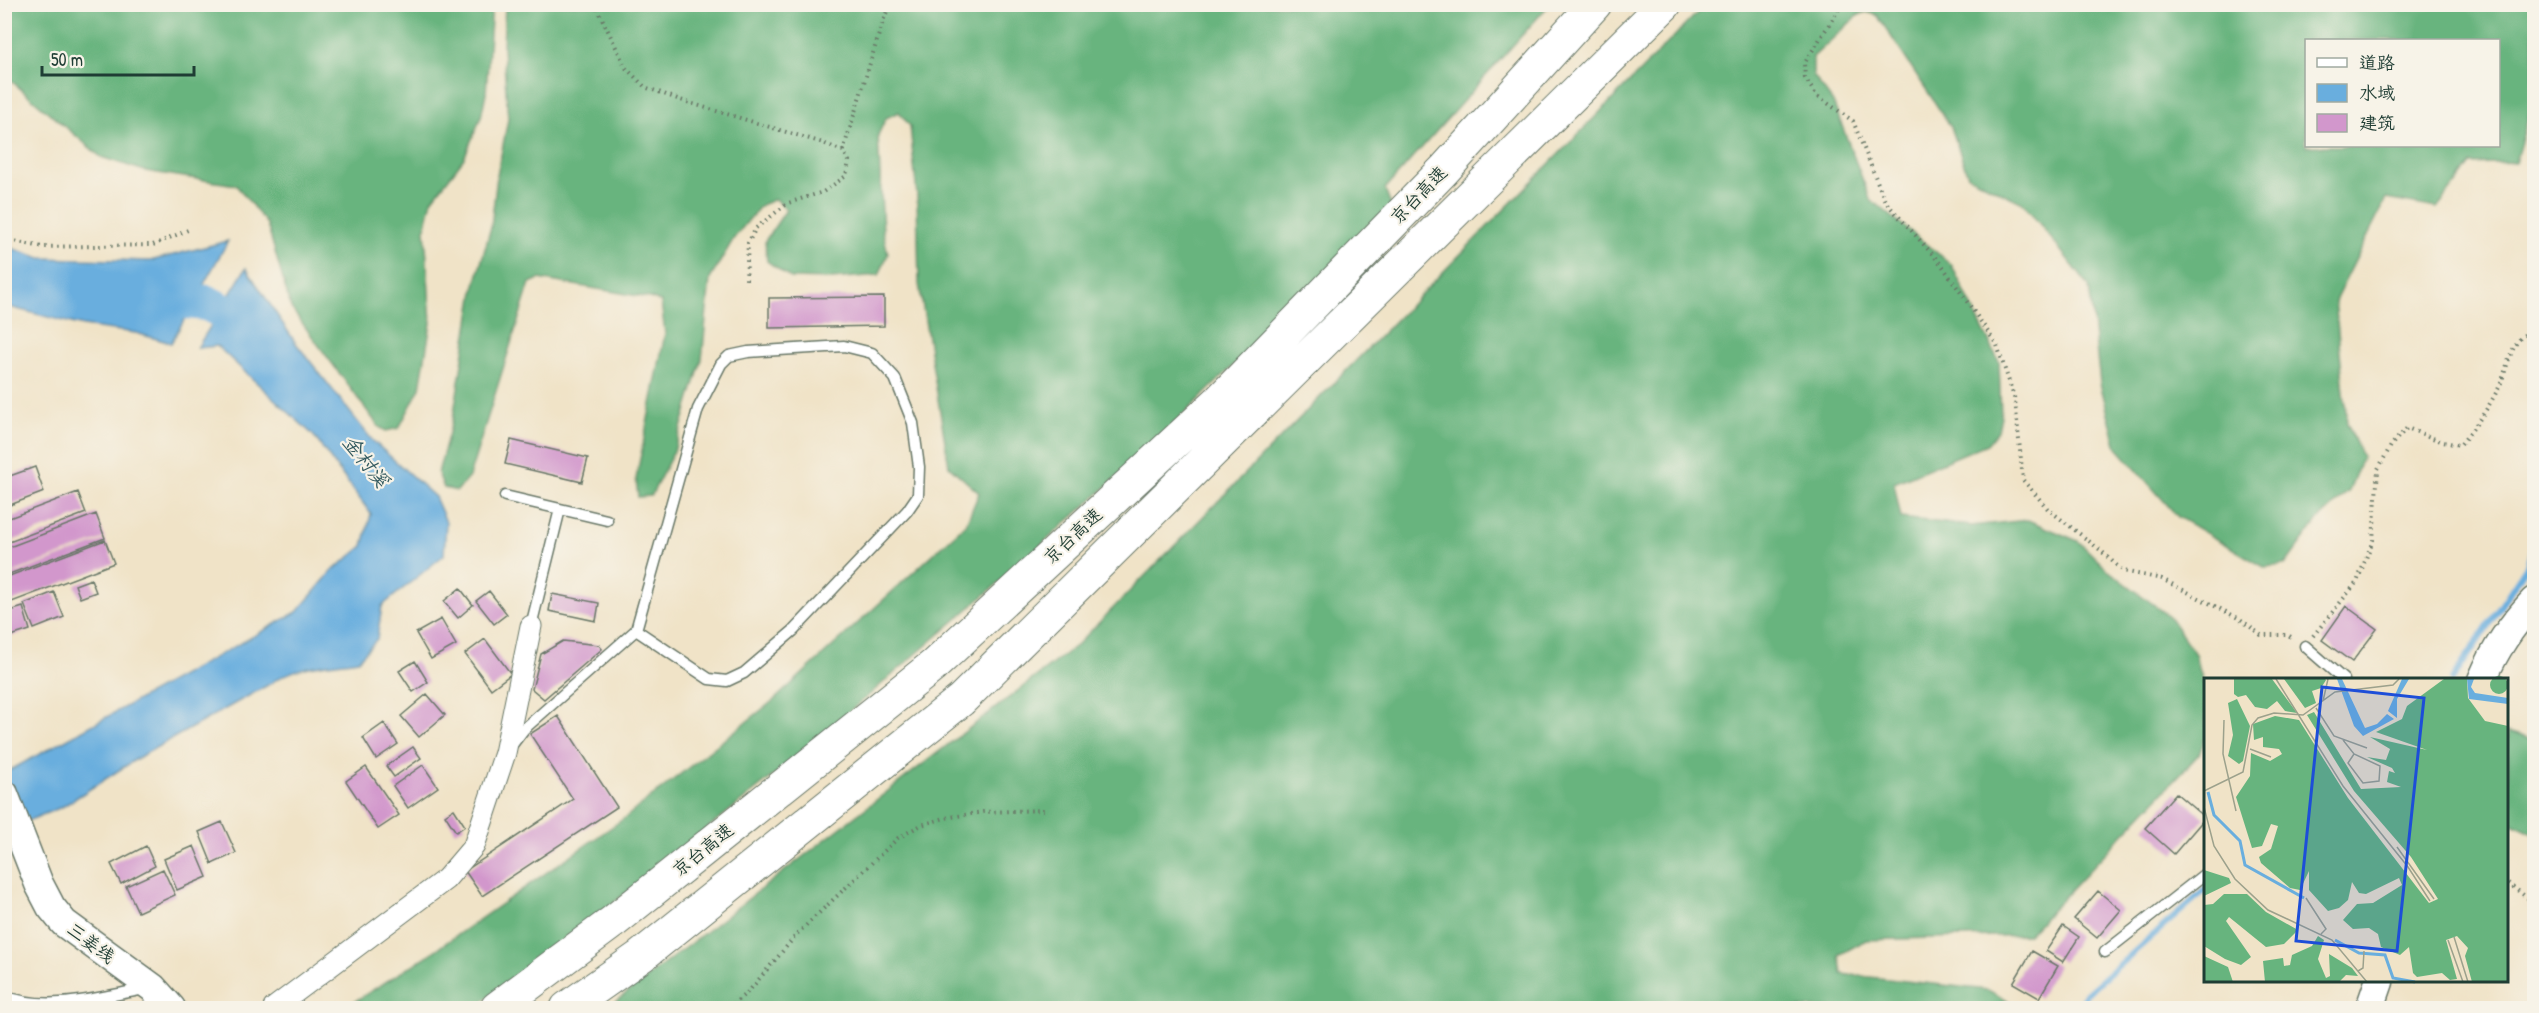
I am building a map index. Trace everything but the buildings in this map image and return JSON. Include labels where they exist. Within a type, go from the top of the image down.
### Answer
[{"type":"highway","name":"京台高速","points":[[497,1008],[614,921],[933,666],[1218,401],[1444,170],[1595,4]]},
{"type":"highway","points":[[567,1008],[641,956],[961,700],[1665,4]]},
{"type":"main road","points":[[2483,678],[2494,652],[2505,635],[2535,601]]},
{"type":"main road","name":"三姜线","points":[[4,794],[39,884],[51,907],[64,923],[162,998]]},
{"type":"main road","points":[[2370,1008],[2378,983]]},
{"type":"street","points":[[274,1008],[446,879],[474,846],[505,753],[531,626]]},
{"type":"lane","points":[[505,753],[524,729],[636,630],[698,410],[721,364],[729,356],[748,352],[844,346],[872,353],[896,378],[913,423],[919,467],[918,495],[907,511],[793,631],[744,673],[727,681],[709,679],[636,630]]},
{"type":"lane","points":[[505,496],[607,520]]},
{"type":"lane","points":[[531,626],[561,509]]},
{"type":"lane","points":[[2305,646],[2342,678]]},
{"type":"lane","points":[[2105,951],[2204,875]]},
{"type":"lane","points":[[4,996],[18,1002],[48,1006],[162,998]]},
{"type":"path","points":[[592,4],[598,10],[626,68],[645,87],[843,151],[849,161],[846,176],[823,192],[788,203],[756,228],[748,243],[746,280]]},
{"type":"path","points":[[843,151],[890,4]]},
{"type":"path","points":[[1842,4],[1804,64],[1805,78],[1816,94],[1853,121],[1885,201],[1941,264],[1997,345],[2015,400],[2023,480],[2048,509],[2123,571],[2162,579],[2240,619],[2261,635],[2288,635],[2305,646],[2357,582],[2373,540],[2378,469],[2400,432],[2407,428],[2443,442],[2460,445],[2499,389],[2511,356],[2521,338],[2535,331]]},
{"type":"path","points":[[4,239],[42,247],[153,245],[188,230]]},
{"type":"path","points":[[728,1008],[749,991],[798,933],[898,838],[921,825],[945,818],[983,812],[1044,810]]},
{"type":"path","points":[[2509,884],[2535,903]]},
{"type":"green space","points":[[5,4],[492,5],[486,93],[481,117],[464,158],[432,200],[425,229],[431,323],[420,388],[399,428],[386,431],[379,427],[291,308],[267,224],[236,185],[145,171],[101,157],[9,79],[5,71]]},
{"type":"green space","points":[[1706,4],[2534,5],[2534,99],[2515,162],[2471,164],[2437,208],[2386,199],[2335,301],[2347,423],[2362,457],[2349,491],[2318,520],[2285,565],[2264,567],[2178,517],[2117,448],[2100,383],[2089,286],[2023,203],[1968,176],[1951,127],[1877,15],[1866,12],[1857,16],[1813,57],[1813,75],[1833,102],[1870,199],[1951,264],[1999,362],[2001,416],[1998,431],[1987,444],[1894,483],[1901,518],[1971,526],[2028,520],[2078,541],[2109,571],[2169,616],[2195,654],[2204,685],[2204,741],[2199,754],[2028,935],[1866,940],[1839,955],[1842,974],[1988,990],[2020,1008],[607,1008],[1077,645]]},
{"type":"green space","points":[[505,5],[1549,5],[1385,189],[1393,210],[1142,455],[796,758],[621,897],[474,1008],[344,1008],[424,958],[626,817],[774,700],[966,524],[979,493],[949,466],[919,284],[917,196],[910,126],[899,112],[886,118],[878,135],[883,232],[888,254],[879,275],[832,279],[791,278],[767,261],[765,241],[786,210],[776,199],[761,205],[734,238],[710,279],[702,359],[674,451],[651,496],[638,497],[636,479],[665,334],[661,302],[650,298],[539,279],[530,283],[469,477],[457,491],[444,488],[438,473],[453,418],[475,285],[491,227],[497,176],[508,119],[503,48]]},
{"type":"green space","points":[[2509,732],[2534,740],[2534,834],[2509,822]]},
{"type":"water","points":[[228,241],[171,343],[136,333],[83,326],[5,306],[5,246],[41,258],[150,261]]},
{"type":"water","points":[[246,268],[295,342],[372,440],[435,497],[446,522],[444,555],[382,606],[377,639],[358,660],[311,666],[279,678],[141,756],[62,807],[5,830],[5,773],[297,612],[331,572],[363,546],[371,514],[313,435],[217,346],[197,348]]},
{"type":"waterway","name":"金村溪","points":[[145,297],[207,303],[234,317],[258,343]]},
{"type":"waterway","points":[[2453,678],[2527,566],[2534,543]]},
{"type":"waterway","points":[[2079,1008],[2086,994],[2204,891]]}]
